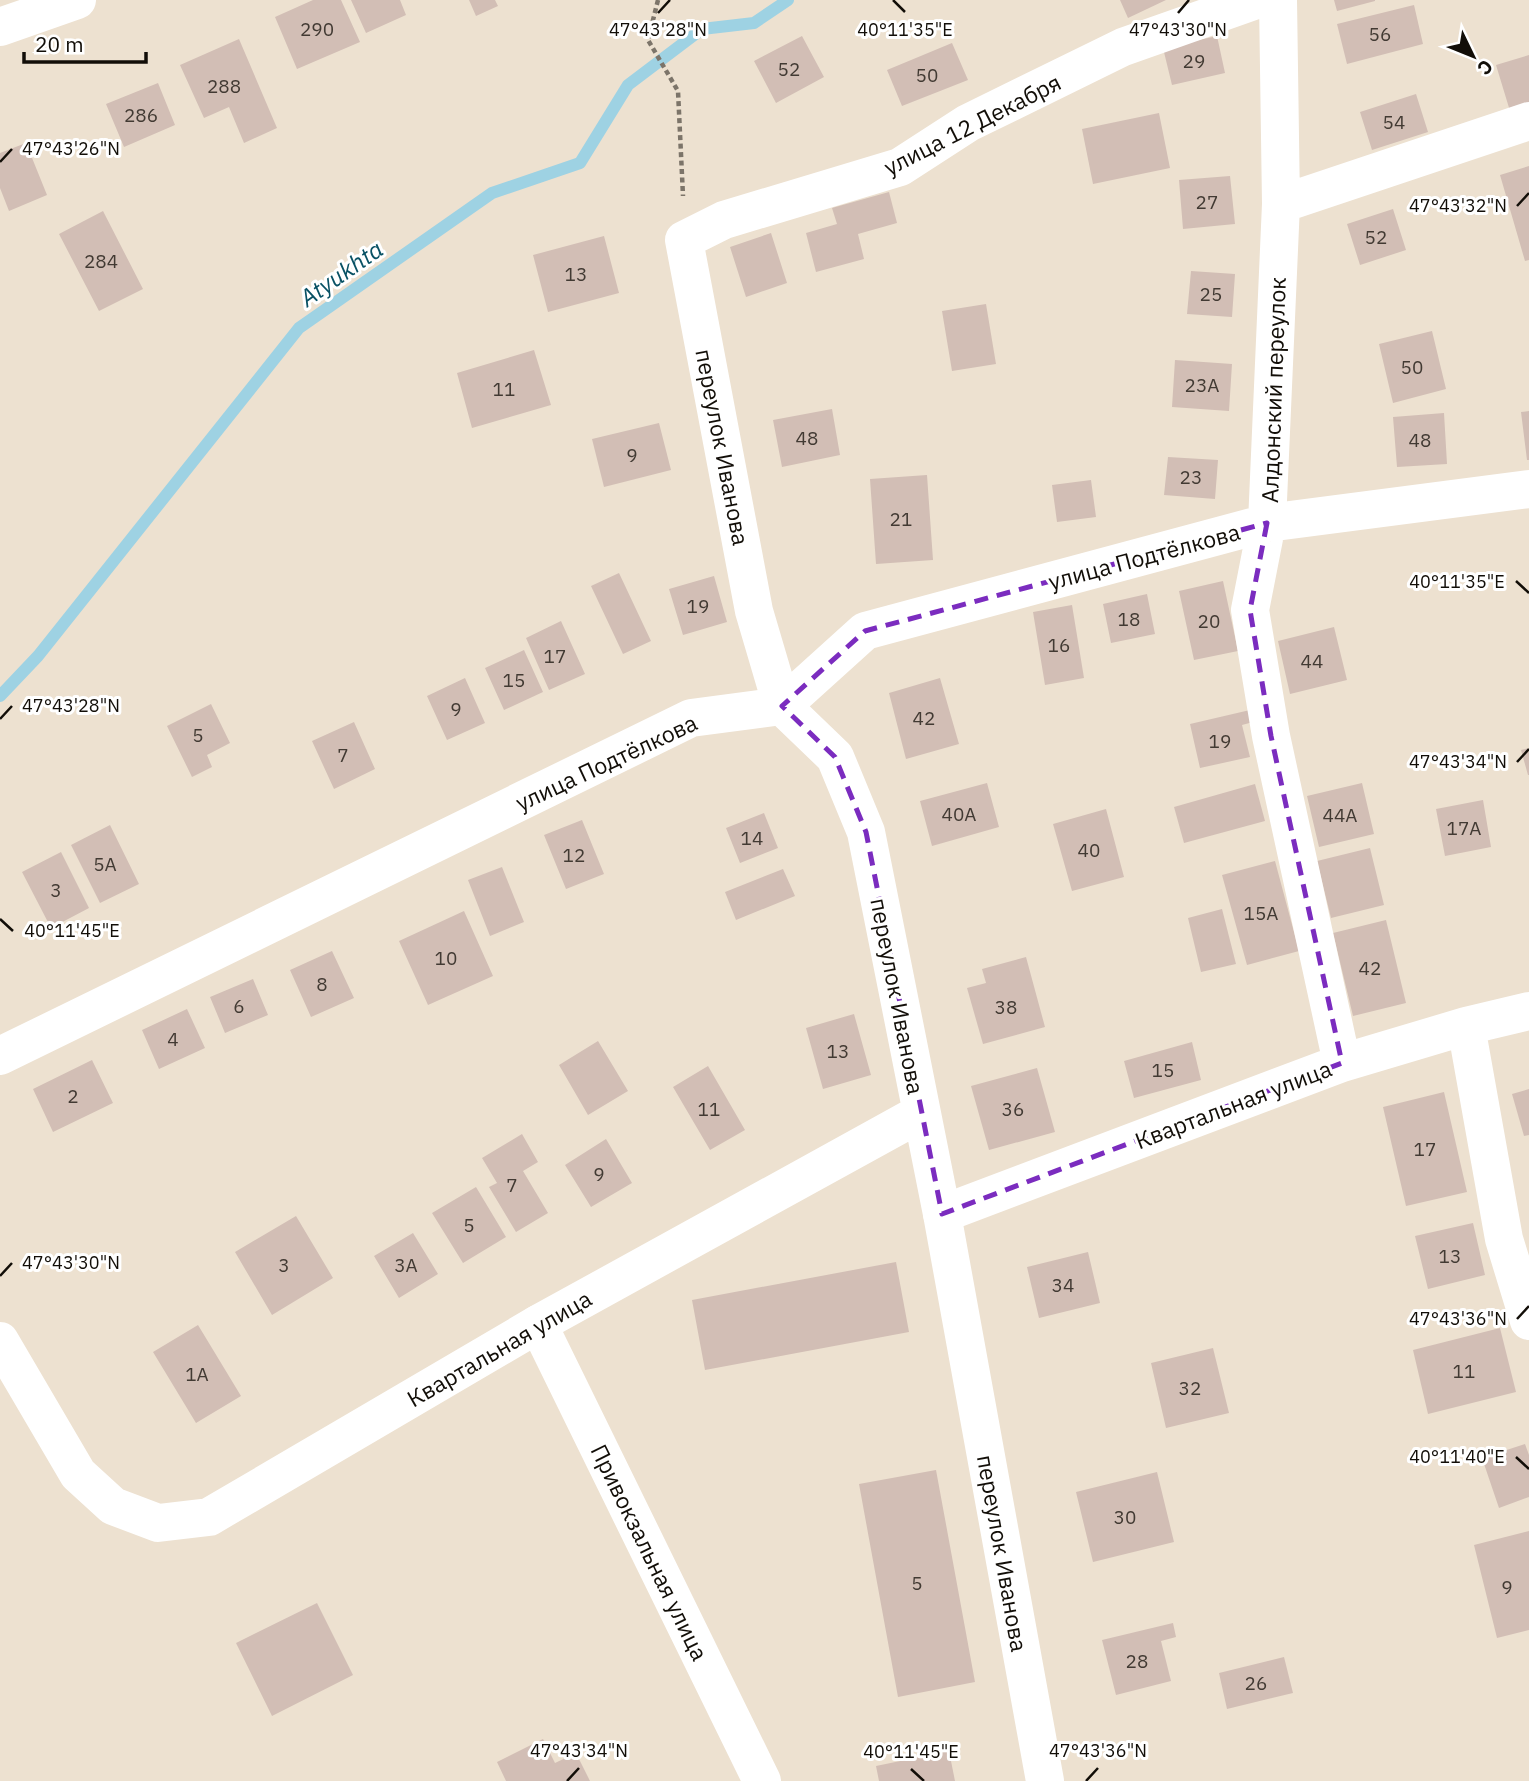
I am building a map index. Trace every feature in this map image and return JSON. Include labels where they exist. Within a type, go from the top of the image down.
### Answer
[{"type":"street","points":[[0,27],[77,0]]},
{"type":"street","name":"улица 12 Декабря","points":[[684,240],[724,219],[900,167],[968,123],[1123,47],[1256,0]]},
{"type":"street","name":"Алдонский переулок","points":[[1278,0],[1281,204],[1267,523],[1250,610],[1271,736],[1342,1063]]},
{"type":"street","points":[[1281,204],[1529,121]]},
{"type":"street","name":"переулок Иванова","points":[[684,240],[754,611],[782,706],[835,757],[866,832],[942,1214],[1045,1781]]},
{"type":"street","name":"улица Подтёлкова","points":[[0,1056],[691,718],[782,706],[864,631],[1267,523],[1529,489]]},
{"type":"street","name":"Квартальная улица","points":[[942,1214],[1342,1063],[1466,1026],[1529,1011]]},
{"type":"street","points":[[1466,1026],[1504,1239],[1529,1321]]},
{"type":"street","name":"Квартальная улица","points":[[0,1341],[78,1474],[113,1506],[158,1522],[209,1517],[538,1324],[921,1113]]},
{"type":"street","name":"Привокзальная улица","points":[[538,1324],[762,1781]]},
{"type":"path","points":[[658,0],[648,40],[678,91],[684,240]]},
{"type":"highlighted area","points":[[1267,523],[1250,610],[1271,736],[1342,1063],[942,1214],[866,832],[835,757],[782,706],[865,631]]},
{"type":"building","points":[[313,0],[341,0],[360,42],[297,69],[275,17]]},
{"type":"building","points":[[351,0],[400,0],[406,15],[366,33]]},
{"type":"building","points":[[469,0],[495,0],[498,6],[476,16]]},
{"type":"building","points":[[1120,0],[1166,0],[1128,18]]},
{"type":"building","points":[[1334,0],[1375,0],[1375,1],[1337,11]]},
{"type":"building","points":[[1414,5],[1423,44],[1347,64],[1337,24]]},
{"type":"building","points":[[802,36],[824,77],[776,103],[754,61]]},
{"type":"building","points":[[1217,36],[1225,73],[1172,85],[1163,48]]},
{"type":"building","points":[[239,39],[277,128],[244,143],[229,107],[204,118],[180,65]]},
{"type":"building","points":[[952,43],[968,80],[902,106],[887,70]]},
{"type":"building","points":[[1529,55],[1529,105],[1510,111],[1496,65]]},
{"type":"building","points":[[158,83],[175,125],[124,147],[106,104]]},
{"type":"building","points":[[1416,94],[1428,132],[1372,150],[1360,112]]},
{"type":"building","points":[[1159,113],[1170,168],[1093,184],[1082,129]]},
{"type":"building","points":[[26,143],[47,195],[9,211],[0,188],[0,153]]},
{"type":"building","points":[[1529,166],[1529,260],[1525,261],[1500,175]]},
{"type":"building","points":[[1230,176],[1235,224],[1183,229],[1179,180]]},
{"type":"building","points":[[889,192],[897,223],[858,234],[864,259],[816,272],[806,233],[837,224],[832,208]]},
{"type":"building","points":[[1393,209],[1406,250],[1360,265],[1347,224]]},
{"type":"building","points":[[103,211],[143,289],[99,311],[59,234]]},
{"type":"building","points":[[771,233],[787,283],[746,297],[730,247]]},
{"type":"building","points":[[604,236],[619,293],[548,312],[533,255]]},
{"type":"building","points":[[1191,271],[1235,274],[1232,317],[1187,314]]},
{"type":"building","points":[[986,304],[996,364],[952,371],[942,311]]},
{"type":"building","points":[[1432,331],[1446,389],[1393,403],[1379,344]]},
{"type":"building","points":[[534,350],[551,405],[472,428],[457,373]]},
{"type":"building","points":[[1175,360],[1232,364],[1229,411],[1172,407]]},
{"type":"building","points":[[832,409],[840,455],[782,467],[773,420]]},
{"type":"building","points":[[1529,411],[1529,460],[1527,460],[1521,412]]},
{"type":"building","points":[[1444,413],[1447,464],[1397,467],[1393,417]]},
{"type":"building","points":[[659,423],[671,470],[604,487],[592,439]]},
{"type":"building","points":[[1168,457],[1218,460],[1215,499],[1164,495]]},
{"type":"building","points":[[927,475],[933,560],[876,564],[870,479]]},
{"type":"building","points":[[1091,480],[1096,517],[1057,522],[1052,485]]},
{"type":"building","points":[[619,573],[651,641],[623,654],[591,586]]},
{"type":"building","points":[[714,576],[727,622],[683,635],[669,589]]},
{"type":"building","points":[[1223,581],[1238,651],[1194,660],[1179,591]]},
{"type":"building","points":[[1147,594],[1155,634],[1111,643],[1103,604]]},
{"type":"building","points":[[1072,605],[1084,678],[1045,685],[1033,612]]},
{"type":"building","points":[[561,621],[585,674],[549,690],[526,638]]},
{"type":"building","points":[[1334,627],[1347,680],[1290,694],[1278,641]]},
{"type":"building","points":[[524,650],[543,692],[504,710],[485,668]]},
{"type":"building","points":[[465,678],[485,723],[447,740],[427,696]]},
{"type":"building","points":[[940,678],[959,744],[906,759],[889,693]]},
{"type":"building","points":[[211,704],[230,743],[207,755],[212,767],[192,777],[167,726]]},
{"type":"building","points":[[1250,710],[1253,722],[1242,725],[1250,757],[1200,768],[1190,724]]},
{"type":"building","points":[[354,722],[375,769],[334,789],[312,741]]},
{"type":"building","points":[[1529,748],[1529,775],[1528,775],[1521,750]]},
{"type":"building","points":[[987,783],[999,827],[932,846],[920,801]]},
{"type":"building","points":[[1362,783],[1374,834],[1319,847],[1307,796]]},
{"type":"building","points":[[1255,784],[1265,821],[1184,843],[1174,807]]},
{"type":"building","points":[[1483,800],[1491,847],[1445,856],[1436,809]]},
{"type":"building","points":[[1106,809],[1124,877],[1072,891],[1053,824]]},
{"type":"building","points":[[764,813],[778,848],[740,863],[726,828]]},
{"type":"building","points":[[582,820],[604,874],[566,889],[544,835]]},
{"type":"building","points":[[110,825],[139,884],[100,903],[71,845]]},
{"type":"building","points":[[1370,848],[1384,905],[1331,918],[1317,861]]},
{"type":"building","points":[[61,852],[89,908],[51,928],[22,872]]},
{"type":"building","points":[[1275,861],[1299,951],[1247,965],[1222,875]]},
{"type":"building","points":[[502,867],[524,922],[490,936],[468,880]]},
{"type":"building","points":[[783,869],[795,896],[736,920],[725,892]]},
{"type":"building","points":[[1222,909],[1236,964],[1201,972],[1188,918]]},
{"type":"building","points":[[464,911],[493,976],[428,1005],[399,941]]},
{"type":"building","points":[[1386,920],[1406,1003],[1353,1016],[1333,933]]},
{"type":"building","points":[[332,951],[354,998],[311,1017],[290,970]]},
{"type":"building","points":[[1026,957],[1045,1027],[983,1044],[967,988],[986,983],[982,969]]},
{"type":"building","points":[[253,979],[268,1015],[225,1033],[210,997]]},
{"type":"building","points":[[187,1009],[205,1048],[159,1069],[142,1030]]},
{"type":"building","points":[[854,1014],[871,1075],[823,1089],[806,1028]]},
{"type":"building","points":[[598,1041],[628,1091],[588,1115],[559,1065]]},
{"type":"building","points":[[1192,1042],[1201,1080],[1134,1098],[1124,1061]]},
{"type":"building","points":[[92,1060],[113,1103],[53,1132],[33,1089]]},
{"type":"building","points":[[708,1066],[745,1130],[710,1150],[673,1087]]},
{"type":"building","points":[[1037,1068],[1055,1132],[989,1150],[971,1086]]},
{"type":"building","points":[[1529,1089],[1529,1135],[1524,1136],[1512,1094]]},
{"type":"building","points":[[1444,1092],[1467,1192],[1406,1206],[1383,1107]]},
{"type":"building","points":[[522,1134],[538,1162],[523,1171],[548,1213],[516,1232],[489,1187],[497,1183],[482,1158]]},
{"type":"building","points":[[606,1139],[632,1183],[591,1207],[565,1165]]},
{"type":"building","points":[[476,1187],[506,1237],[463,1263],[432,1213]]},
{"type":"building","points":[[296,1216],[333,1278],[272,1315],[235,1252]]},
{"type":"building","points":[[1473,1223],[1485,1275],[1428,1289],[1415,1236]]},
{"type":"building","points":[[413,1233],[438,1274],[399,1298],[374,1256]]},
{"type":"building","points":[[1088,1252],[1100,1303],[1039,1318],[1027,1267]]},
{"type":"building","points":[[896,1262],[909,1332],[705,1370],[692,1300]]},
{"type":"building","points":[[198,1325],[241,1396],[196,1423],[153,1352]]},
{"type":"building","points":[[1500,1328],[1516,1392],[1428,1414],[1413,1350]]},
{"type":"building","points":[[1213,1348],[1229,1413],[1166,1428],[1151,1363]]},
{"type":"building","points":[[1525,1444],[1529,1455],[1529,1497],[1499,1508],[1482,1458]]},
{"type":"building","points":[[936,1470],[975,1682],[898,1697],[859,1484]]},
{"type":"building","points":[[1157,1472],[1174,1542],[1093,1562],[1076,1492]]},
{"type":"building","points":[[1529,1531],[1529,1630],[1497,1638],[1474,1545]]},
{"type":"building","points":[[317,1603],[353,1675],[272,1716],[236,1643]]},
{"type":"building","points":[[1173,1623],[1176,1637],[1161,1641],[1171,1681],[1116,1695],[1102,1640]]},
{"type":"building","points":[[1284,1657],[1293,1693],[1227,1709],[1219,1673]]},
{"type":"building","points":[[543,1739],[555,1763],[576,1753],[590,1781],[506,1781],[497,1762]]},
{"type":"building","points":[[949,1751],[955,1781],[879,1781],[876,1766]]},
{"type":"waterway","name":"Atyukhta","points":[[0,696],[38,656],[299,328],[492,193],[580,163],[628,85],[702,29],[754,23],[788,0]]}]
